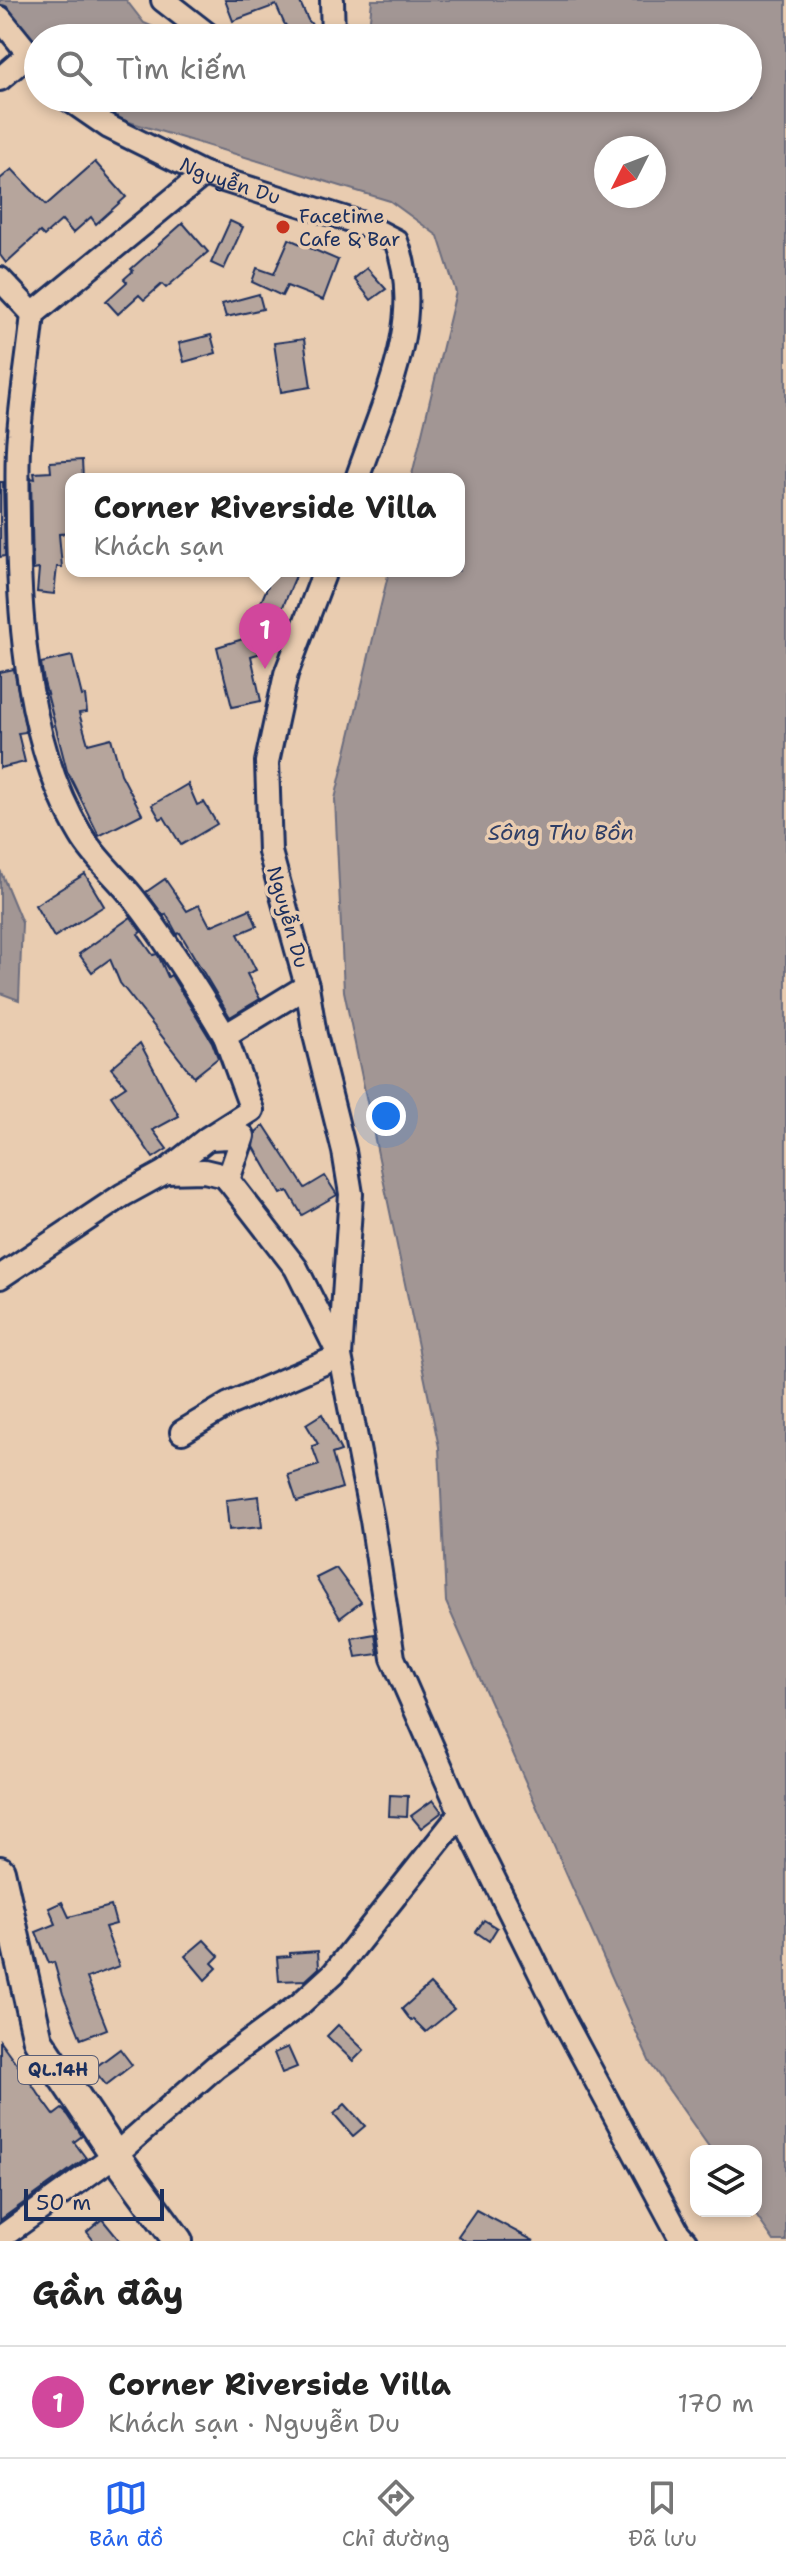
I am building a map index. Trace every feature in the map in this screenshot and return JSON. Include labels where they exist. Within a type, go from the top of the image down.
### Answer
[{"type":"main road","name":"QL.14H","points":[[0,1871],[38,2040],[115,2155],[178,2241]]},
{"type":"street","points":[[163,0],[194,24]]},
{"type":"street","points":[[332,0],[333,24]]},
{"type":"street","points":[[0,18],[24,48]]},
{"type":"street","points":[[0,79],[24,66]]},
{"type":"street","name":"Nguyễn Du","points":[[87,112],[109,127],[204,174],[363,224],[396,241],[402,255],[407,294],[403,343],[359,473]]},
{"type":"street","points":[[0,1277],[123,1195],[165,1172],[208,1138],[252,1110],[225,1036],[181,962],[83,838],[70,815],[37,713],[25,659],[20,612],[18,435],[33,314],[204,174]]},
{"type":"street","points":[[0,279],[33,314]]},
{"type":"street","name":"Nguyễn Du","points":[[225,1036],[307,986],[270,852],[267,762],[286,674],[323,577]]},
{"type":"street","points":[[307,986],[351,1194],[340,1356],[372,1520],[393,1658],[461,1813],[562,2017],[685,2241]]},
{"type":"street","points":[[208,1138],[222,1140],[243,1136],[228,1180]]},
{"type":"street","points":[[165,1172],[204,1171],[225,1176],[296,1268],[340,1356]]},
{"type":"street","points":[[182,1432],[229,1404],[340,1356]]},
{"type":"street","points":[[0,2238],[115,2155],[215,2067],[299,2005],[334,1973],[461,1813]]},
{"type":"water","points":[[0,0],[126,0],[146,24],[24,24],[24,37],[0,7]]},
{"type":"water","name":"Sông Thu Bồn","points":[[372,0],[786,0],[786,2241],[774,2241],[757,2217],[762,2217],[762,2145],[708,2145],[650,2063],[446,1602],[439,1447],[344,991],[335,799],[388,577],[465,577],[465,473],[412,473],[456,292],[438,236],[390,201],[98,112],[762,112],[762,24],[369,24]]},
{"type":"water","points":[[0,870],[22,923],[19,1000],[0,993]]},
{"type":"building","points":[[225,0],[299,0],[311,24],[285,24],[276,5],[233,21]]},
{"type":"building","points":[[95,162],[126,197],[96,224],[91,217],[73,233],[62,220],[44,236],[40,232],[6,263],[0,255],[0,179],[12,169],[46,205]]},
{"type":"building","points":[[230,221],[243,227],[224,269],[211,263]]},
{"type":"building","points":[[183,223],[208,252],[166,288],[162,284],[144,300],[139,295],[118,314],[106,301],[127,282],[124,279],[133,271],[131,269]]},
{"type":"building","points":[[289,239],[338,260],[323,300],[287,286],[282,296],[252,282],[257,268],[274,274]]},
{"type":"building","points":[[367,268],[386,289],[371,300],[354,279]]},
{"type":"building","points":[[259,294],[263,309],[226,317],[222,304]]},
{"type":"building","points":[[211,335],[216,353],[184,362],[179,343]]},
{"type":"building","points":[[304,339],[311,387],[281,392],[274,343]]},
{"type":"building","points":[[82,460],[83,473],[65,473],[65,534],[59,534],[62,567],[57,567],[54,594],[37,592],[39,569],[33,570],[31,478],[35,479],[34,473],[51,472],[50,462]]},
{"type":"building","points":[[0,482],[3,482],[5,556],[0,557]]},
{"type":"building","points":[[271,577],[295,577],[274,628],[256,620]]},
{"type":"building","points":[[256,635],[261,653],[251,656],[261,701],[232,707],[217,647]]},
{"type":"building","points":[[72,656],[82,696],[85,695],[87,712],[79,713],[88,744],[111,738],[121,774],[142,814],[99,836],[67,771],[41,663]]},
{"type":"building","points":[[14,669],[26,732],[18,733],[25,762],[0,768],[0,672]]},
{"type":"building","points":[[188,784],[197,805],[204,802],[217,824],[181,845],[164,817],[160,819],[152,805]]},
{"type":"building","points":[[85,874],[104,906],[54,937],[35,905]]},
{"type":"building","points":[[165,879],[187,911],[199,905],[210,926],[250,909],[257,926],[238,934],[256,970],[247,974],[260,999],[230,1017],[180,933],[177,934],[166,914],[164,916],[146,892]]},
{"type":"building","points":[[131,917],[141,932],[138,934],[153,955],[157,954],[168,977],[171,975],[212,1042],[218,1058],[194,1077],[120,983],[110,959],[92,972],[79,954]]},
{"type":"building","points":[[140,1043],[179,1116],[153,1130],[167,1149],[153,1158],[111,1096],[126,1086],[111,1068]]},
{"type":"building","points":[[264,1125],[305,1188],[325,1176],[337,1195],[302,1215],[288,1191],[281,1194],[254,1147],[256,1132]]},
{"type":"building","points":[[322,1414],[341,1451],[332,1454],[342,1488],[297,1502],[288,1475],[319,1465],[312,1446],[318,1444],[306,1424]]},
{"type":"building","points":[[259,1496],[262,1527],[229,1530],[226,1500]]},
{"type":"building","points":[[336,1568],[361,1602],[340,1618],[316,1578]]},
{"type":"building","points":[[375,1634],[378,1654],[356,1657],[352,1638]]},
{"type":"building","points":[[390,1795],[408,1796],[407,1817],[389,1816]]},
{"type":"building","points":[[433,1800],[442,1812],[421,1828],[411,1816]]},
{"type":"building","points":[[62,1902],[69,1917],[111,1906],[116,1924],[105,1927],[119,1966],[87,1978],[107,2029],[81,2039],[54,1962],[49,1963],[36,1932],[56,1924],[49,1908]]},
{"type":"building","points":[[484,1920],[497,1928],[489,1941],[476,1932]]},
{"type":"building","points":[[204,1940],[219,1956],[212,1963],[217,1968],[205,1980],[185,1956]]},
{"type":"building","points":[[318,1951],[319,1968],[306,1980],[279,1981],[277,1957]]},
{"type":"building","points":[[430,1984],[454,2009],[426,2032],[413,2019],[411,2021],[402,2009]]},
{"type":"building","points":[[338,2025],[364,2050],[353,2061],[327,2036]]},
{"type":"building","points":[[0,2041],[54,2115],[62,2109],[68,2115],[82,2136],[74,2142],[86,2158],[0,2220]]},
{"type":"building","points":[[288,2047],[297,2067],[282,2073],[274,2053]]},
{"type":"building","points":[[120,2049],[132,2065],[106,2085],[93,2069]]},
{"type":"building","points":[[345,2104],[365,2126],[353,2136],[334,2114]]},
{"type":"building","points":[[476,2210],[534,2241],[466,2241],[458,2236]]},
{"type":"building","points":[[102,2219],[120,2241],[94,2241],[87,2232]]},
{"type":"place","name":"Facetime Cafe & Bar","points":[[283,227]]},
{"type":"place","name":"Corner Riverside Villa","points":[[265,669]]}]
